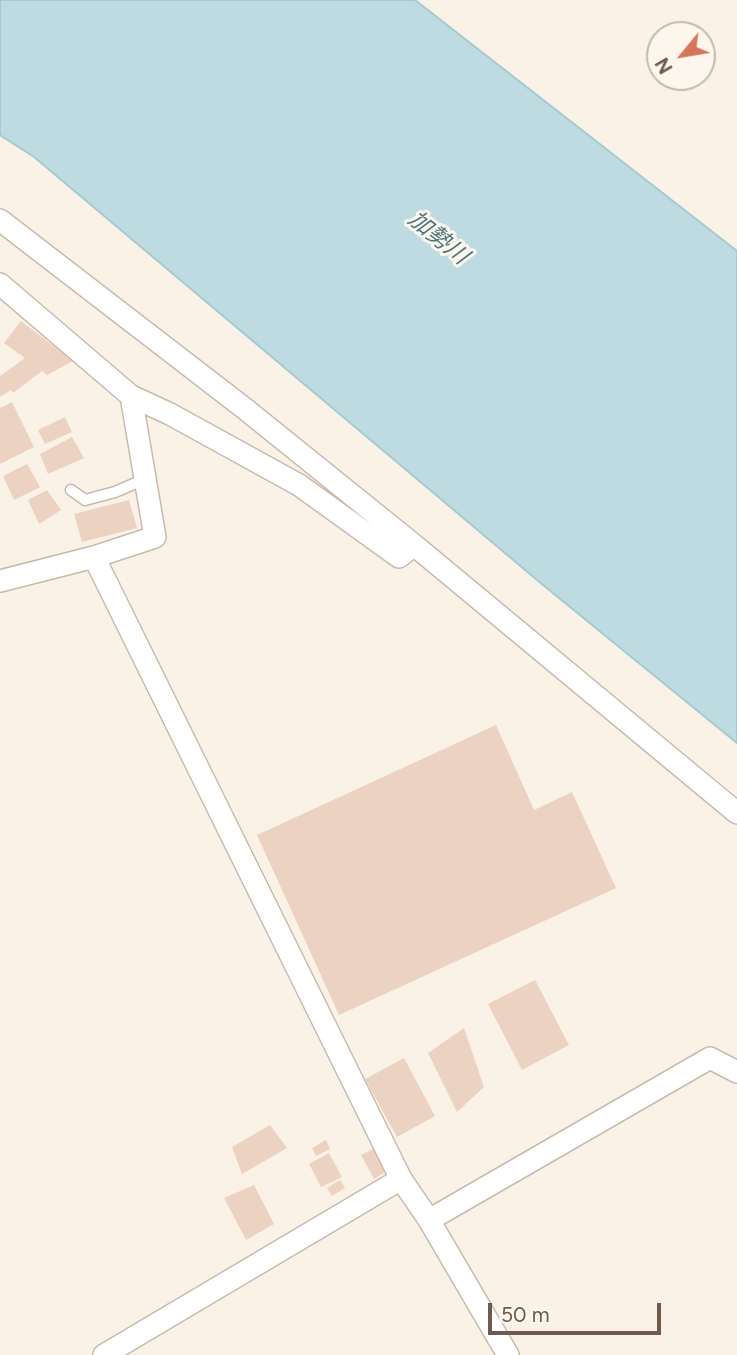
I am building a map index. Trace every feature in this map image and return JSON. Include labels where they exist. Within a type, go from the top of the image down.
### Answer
[{"type":"street","points":[[0,220],[244,408],[737,813]]},
{"type":"street","points":[[0,284],[131,396],[170,414],[299,485],[399,557],[414,545]]},
{"type":"street","points":[[0,581],[94,558],[155,537],[131,396]]},
{"type":"street","points":[[94,558],[401,1179],[429,1220],[508,1355]]},
{"type":"street","points":[[429,1220],[710,1058],[737,1072]]},
{"type":"street","points":[[104,1355],[401,1179]]},
{"type":"lane","points":[[71,490],[85,500],[115,492],[145,479]]},
{"type":"water","name":"加勢川","points":[[0,0],[415,0],[737,251],[737,743],[543,585],[34,157],[0,135]]},
{"type":"building","points":[[21,321],[73,361],[47,375],[42,371],[13,393],[11,390],[0,397],[0,376],[25,358],[4,343]]},
{"type":"building","points":[[12,402],[34,447],[0,464],[0,408]]},
{"type":"building","points":[[65,417],[72,432],[45,444],[38,430]]},
{"type":"building","points":[[72,437],[84,458],[48,474],[40,454]]},
{"type":"building","points":[[27,464],[40,487],[14,500],[3,476]]},
{"type":"building","points":[[47,490],[61,510],[39,524],[28,500]]},
{"type":"building","points":[[129,500],[137,528],[82,542],[74,514]]},
{"type":"building","points":[[496,725],[534,810],[572,792],[616,888],[339,1015],[257,835]]},
{"type":"building","points":[[535,980],[569,1045],[522,1070],[488,1004]]},
{"type":"building","points":[[464,1028],[484,1087],[457,1112],[428,1053]]},
{"type":"building","points":[[404,1058],[435,1116],[397,1137],[365,1079]]},
{"type":"building","points":[[270,1125],[287,1148],[242,1174],[232,1147]]},
{"type":"building","points":[[326,1140],[330,1149],[316,1156],[312,1148]]},
{"type":"building","points":[[373,1149],[386,1172],[374,1179],[361,1155]]},
{"type":"building","points":[[329,1153],[342,1177],[321,1187],[309,1164]]},
{"type":"building","points":[[340,1180],[345,1188],[332,1196],[327,1188]]},
{"type":"building","points":[[254,1185],[274,1224],[246,1240],[224,1198]]}]
